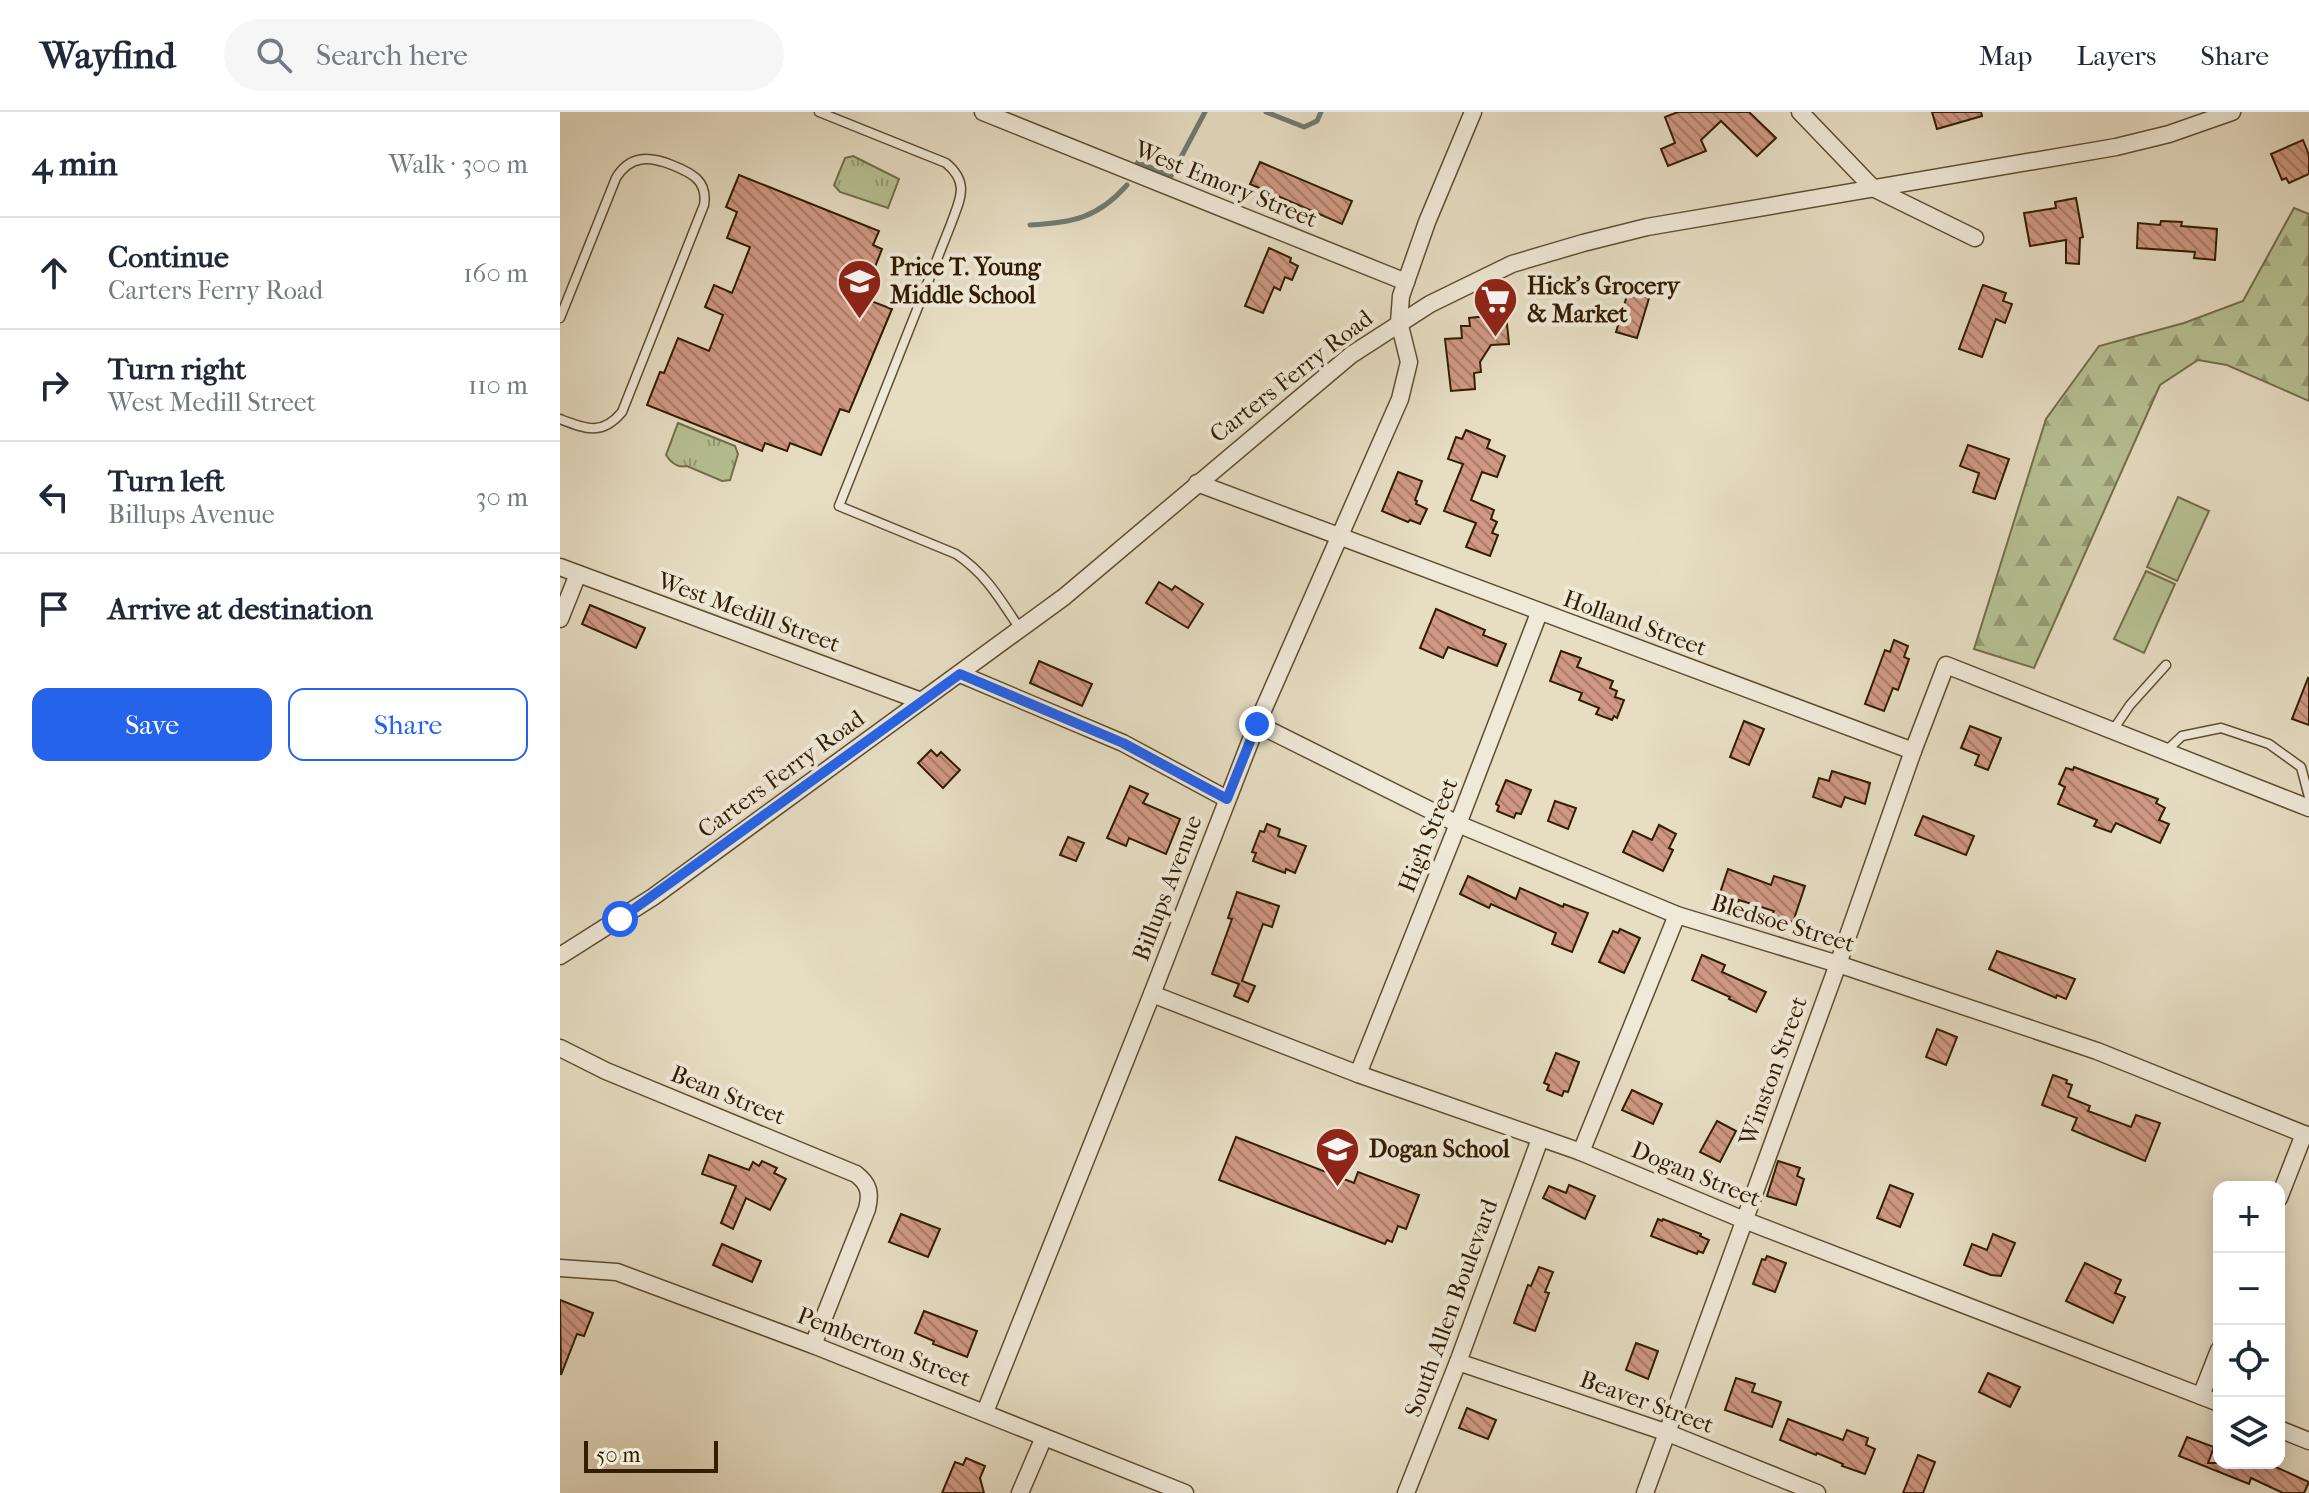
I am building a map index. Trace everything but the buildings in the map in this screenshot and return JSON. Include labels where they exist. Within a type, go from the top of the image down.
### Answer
[{"type":"street","name":"West Emory Street","points":[[983,112],[1406,282]]},
{"type":"street","name":"Billups Avenue","points":[[985,1412],[1257,724],[1406,382],[1409,362],[1399,322],[1401,296],[1427,222],[1473,112]]},
{"type":"street","points":[[1800,112],[1873,188],[1975,238]]},
{"type":"street","name":"Carters Ferry Road","points":[[560,956],[653,897],[1064,597],[1325,374],[1399,322],[1454,291],[1512,264],[1647,227],[2116,147],[2169,134],[2232,112]]},
{"type":"street","name":"Holland Street","points":[[1197,483],[1913,751]]},
{"type":"street","name":"West Medill Street","points":[[560,567],[921,701]]},
{"type":"street","points":[[560,619],[578,574]]},
{"type":"street","name":"High Street","points":[[1358,1074],[1539,613]]},
{"type":"street","name":"Winston Street","points":[[1645,1493],[1946,665],[2113,731]]},
{"type":"street","points":[[960,674],[1123,743],[1227,799]]},
{"type":"street","name":"Bledsoe Street","points":[[1257,724],[1458,824],[1677,915],[1838,964],[2097,1051],[2307,1135]]},
{"type":"street","points":[[2113,731],[2309,808]]},
{"type":"street","points":[[1581,1152],[1677,915]]},
{"type":"street","name":"Dogan Street","points":[[1152,994],[1358,1074],[1581,1152],[1744,1220],[2213,1401]]},
{"type":"street","name":"Bean Street","points":[[560,1048],[606,1071],[856,1174],[864,1180],[870,1194],[865,1216],[813,1345]]},
{"type":"street","points":[[2285,1184],[2307,1135]]},
{"type":"street","name":"South Allen Boulevard","points":[[1406,1493],[1540,1139]]},
{"type":"street","name":"Pemberton Street","points":[[560,1268],[617,1272],[813,1345],[1185,1493]]},
{"type":"street","name":"Beaver Street","points":[[1458,1362],[1668,1433],[1817,1493]]},
{"type":"street","points":[[2201,1396],[2213,1365]]},
{"type":"street","points":[[2285,1431],[2309,1441]]},
{"type":"street","points":[[1020,1493],[1044,1437]]},
{"type":"lane","points":[[819,112],[946,163],[958,174],[961,186],[951,224],[839,506],[967,561],[987,579],[1020,629]]},
{"type":"lane","points":[[560,318],[621,169],[638,159],[657,159],[697,177],[705,191],[704,205],[622,412],[611,424],[594,429],[560,419]]},
{"type":"lane","points":[[560,281],[572,286]]},
{"type":"lane","points":[[2113,731],[2130,705],[2166,665]]},
{"type":"lane","points":[[2165,751],[2182,736],[2221,728],[2269,744],[2301,767],[2309,797]]},
{"type":"green space","points":[[853,156],[899,179],[888,208],[840,192],[834,185],[845,158]]},
{"type":"green space","points":[[2294,208],[2309,214],[2309,401],[2227,365],[2198,360],[2160,385],[2034,668],[1974,649],[2046,419],[2099,346],[2184,323],[2243,301]]},
{"type":"green space","points":[[678,423],[735,446],[738,454],[730,480],[722,481],[687,466],[678,466],[670,460],[666,455]]},
{"type":"green space","points":[[2178,497],[2209,511],[2177,581],[2147,567]]},
{"type":"green space","points":[[2146,571],[2175,584],[2144,653],[2114,639]]},
{"type":"waterway","points":[[1137,164],[1171,176],[1205,112]]},
{"type":"waterway","points":[[1266,112],[1304,127],[1317,121],[1321,112]]},
{"type":"waterway","points":[[1030,225],[1083,217],[1106,205],[1127,185]]},
{"type":"place","name":"Price T. Young Middle School","points":[[859,320]]},
{"type":"place","name":"Hick's Grocery & Market","points":[[1496,339]]},
{"type":"place","name":"Dogan School","points":[[1338,1188]]},
{"type":"route","points":[[620,919],[960,674],[1123,743],[1227,799],[1257,724]]}]
